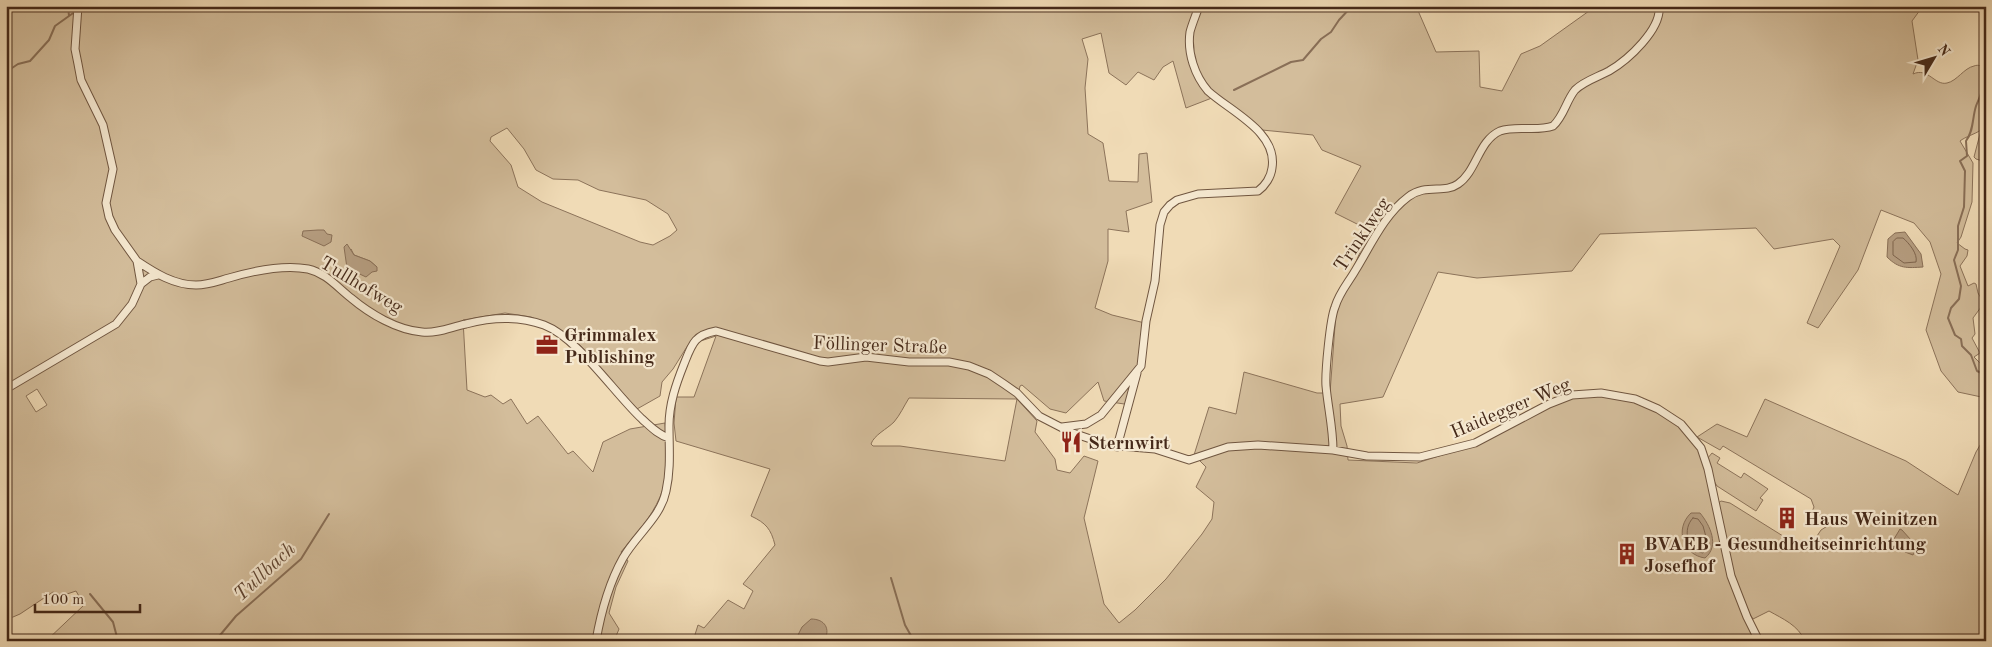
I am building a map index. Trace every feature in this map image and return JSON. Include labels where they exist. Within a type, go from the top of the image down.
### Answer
[{"type":"street","points":[[78,6],[75,48],[82,80],[103,125],[113,169],[106,203],[109,217],[137,261],[141,284]]},
{"type":"street","points":[[1117,447],[1142,358],[1146,321],[1155,281],[1160,225],[1164,212],[1177,200],[1192,195],[1258,191],[1263,188],[1271,174],[1273,161],[1271,150],[1264,135],[1219,101],[1201,83],[1196,72],[1190,30],[1199,6]]},
{"type":"street","name":"Trinklweg","points":[[1333,450],[1333,430],[1326,385],[1334,309],[1341,292],[1383,224],[1398,205],[1415,192],[1425,189],[1445,188],[1458,184],[1468,174],[1484,145],[1500,131],[1553,126],[1559,120],[1576,89],[1610,71],[1626,59],[1642,42],[1658,23],[1659,6]]},
{"type":"street","name":"Tullhofweg","points":[[137,261],[158,275],[176,282],[195,285],[208,284],[254,272],[295,268],[319,273],[331,280],[369,311],[400,326],[416,331],[438,332],[498,318],[523,320],[544,325],[565,336],[632,409],[654,430],[669,438]]},
{"type":"street","points":[[6,389],[116,324],[132,304],[141,284],[150,277],[158,275]]},
{"type":"street","name":"Föllinger Straße","points":[[596,641],[616,572],[624,556],[660,508],[666,492],[669,472],[671,403],[675,385],[690,348],[702,333],[716,331],[828,362],[866,357],[909,362],[949,362],[969,366],[989,374],[1004,384],[1017,393],[1040,416],[1061,428]]},
{"type":"street","points":[[1061,428],[1086,424],[1101,416],[1137,373]]},
{"type":"street","name":"Haidegger Weg","points":[[1061,428],[1117,447],[1155,449],[1189,460],[1237,446],[1278,445],[1333,450],[1367,456],[1420,458],[1475,443],[1549,404],[1572,395],[1591,393],[1611,394],[1645,404],[1670,416],[1681,424],[1701,448],[1708,469],[1731,576],[1746,617],[1759,641]]},
{"type":"shaded area","points":[[6,6],[1416,6],[1436,52],[1479,51],[1480,87],[1502,91],[1521,54],[1540,46],[1596,6],[1923,6],[1912,21],[1918,60],[1913,74],[1923,73],[1939,82],[1947,83],[1954,80],[1970,67],[1977,65],[1986,66],[1986,162],[1974,157],[1981,130],[1960,141],[1973,163],[1972,202],[1961,237],[1957,243],[1968,250],[1967,256],[1960,266],[1968,286],[1976,284],[1978,293],[1984,303],[1973,318],[1975,334],[1972,338],[1980,353],[1974,357],[1986,369],[1986,398],[1958,392],[1941,371],[1926,330],[1941,274],[1930,242],[1914,223],[1881,210],[1858,270],[1818,328],[1807,323],[1840,246],[1833,239],[1774,249],[1756,228],[1600,234],[1572,271],[1477,278],[1438,272],[1383,397],[1340,404],[1341,426],[1347,446],[1348,460],[1417,463],[1470,446],[1572,395],[1624,396],[1670,416],[1701,448],[1731,576],[1759,641],[693,641],[698,625],[704,628],[728,600],[744,609],[753,591],[743,584],[775,545],[767,527],[761,521],[751,516],[770,469],[676,441],[674,423],[676,397],[694,397],[716,336],[688,345],[673,369],[662,382],[660,396],[637,409],[580,345],[559,329],[531,317],[505,313],[463,320],[467,390],[485,397],[491,395],[503,404],[511,399],[527,424],[538,416],[568,454],[573,451],[593,472],[603,442],[630,429],[665,423],[667,461],[663,489],[647,519],[621,552],[628,561],[616,587],[609,613],[619,629],[614,641],[46,641],[84,605],[76,591],[61,596],[53,592],[20,614],[6,620]],"holes":[[[1101,33],[1109,73],[1126,85],[1138,72],[1154,80],[1163,67],[1173,61],[1186,108],[1217,96],[1262,130],[1313,135],[1322,150],[1361,166],[1335,213],[1373,232],[1360,252],[1336,312],[1330,393],[1317,393],[1244,372],[1236,414],[1209,407],[1194,455],[1206,467],[1196,487],[1214,502],[1212,519],[1166,579],[1119,623],[1104,604],[1084,518],[1098,461],[1084,456],[1070,473],[1057,470],[1055,459],[1035,432],[1037,421],[1017,399],[1020,386],[1022,385],[1050,409],[1066,413],[1098,382],[1104,401],[1131,405],[1137,379],[1143,368],[1149,324],[1112,315],[1095,308],[1108,261],[1108,229],[1129,232],[1126,211],[1152,202],[1147,153],[1139,154],[1138,182],[1109,181],[1103,143],[1088,134],[1085,88],[1088,59],[1082,39]],[[507,128],[524,149],[536,170],[553,179],[578,180],[599,190],[646,200],[668,214],[677,230],[653,245],[640,242],[542,202],[518,187],[511,165],[490,141],[491,137]],[[351,249],[354,255],[370,261],[377,267],[347,268]],[[37,389],[47,405],[36,412],[26,396]],[[909,398],[1017,399],[1005,461],[900,446],[873,446],[871,444],[878,435],[894,422]]]},
{"type":"shaded area","points":[[1765,399],[1906,461],[1958,495],[1976,452],[1986,435],[1986,641],[1805,641],[1794,627],[1769,611],[1753,619],[1739,593],[1734,578],[1717,504],[1721,501],[1730,503],[1807,551],[1821,530],[1829,525],[1811,514],[1814,507],[1811,499],[1723,446],[1720,450],[1697,437],[1717,424],[1747,437]]},
{"type":"shaded area","points":[[1712,453],[1720,458],[1717,463],[1741,478],[1744,473],[1768,489],[1760,498],[1763,500],[1756,511],[1717,486],[1707,459]]},
{"type":"water","points":[[324,230],[327,234],[332,235],[331,242],[324,246],[302,236],[303,231]]},
{"type":"water","points":[[1905,232],[1921,254],[1923,267],[1904,267],[1895,264],[1887,257],[1888,239],[1895,233]]},
{"type":"water","points":[[347,244],[354,255],[370,261],[377,267],[377,271],[372,272],[366,277],[347,268],[344,247]]},
{"type":"water","points":[[1691,513],[1700,513],[1710,529],[1713,542],[1712,548],[1705,558],[1691,552],[1683,540],[1683,526]]},
{"type":"water","points":[[1900,529],[1911,540],[1911,543],[1913,542],[1917,547],[1913,555],[1905,552],[1894,539]]},
{"type":"water","points":[[811,619],[820,621],[827,629],[824,641],[795,641],[802,627]]},
{"type":"waterway","points":[[68,6],[69,16]]},
{"type":"waterway","points":[[98,6],[101,10],[105,10],[107,6]]},
{"type":"waterway","points":[[1234,90],[1291,62],[1303,60],[1321,39],[1331,32],[1352,6]]},
{"type":"waterway","points":[[6,72],[18,64],[30,61],[49,40],[55,26],[76,11]]},
{"type":"waterway","points":[[1986,82],[1983,83],[1972,129],[1966,141],[1967,156],[1960,161],[1965,171],[1964,207],[1958,226],[1958,250],[1954,260],[1961,286],[1959,299],[1951,308],[1948,318],[1955,335],[1961,339],[1962,346],[1971,355],[1977,371],[1986,375]]},
{"type":"waterway","name":"Tullbach","points":[[210,641],[216,640],[236,616],[301,559],[329,514]]},
{"type":"waterway","points":[[891,578],[905,625],[914,641]]},
{"type":"waterway","points":[[90,594],[113,622],[118,641]]},
{"type":"place","name":"Grimmalex Publishing","points":[[547,345]]},
{"type":"place","name":"Sternwirt","points":[[1071,442]]},
{"type":"place","name":"Haus Weinitzen","points":[[1787,518]]},
{"type":"place","name":"BVAEB - Gesundheitseinrichtung Josefhof","points":[[1627,554]]}]
